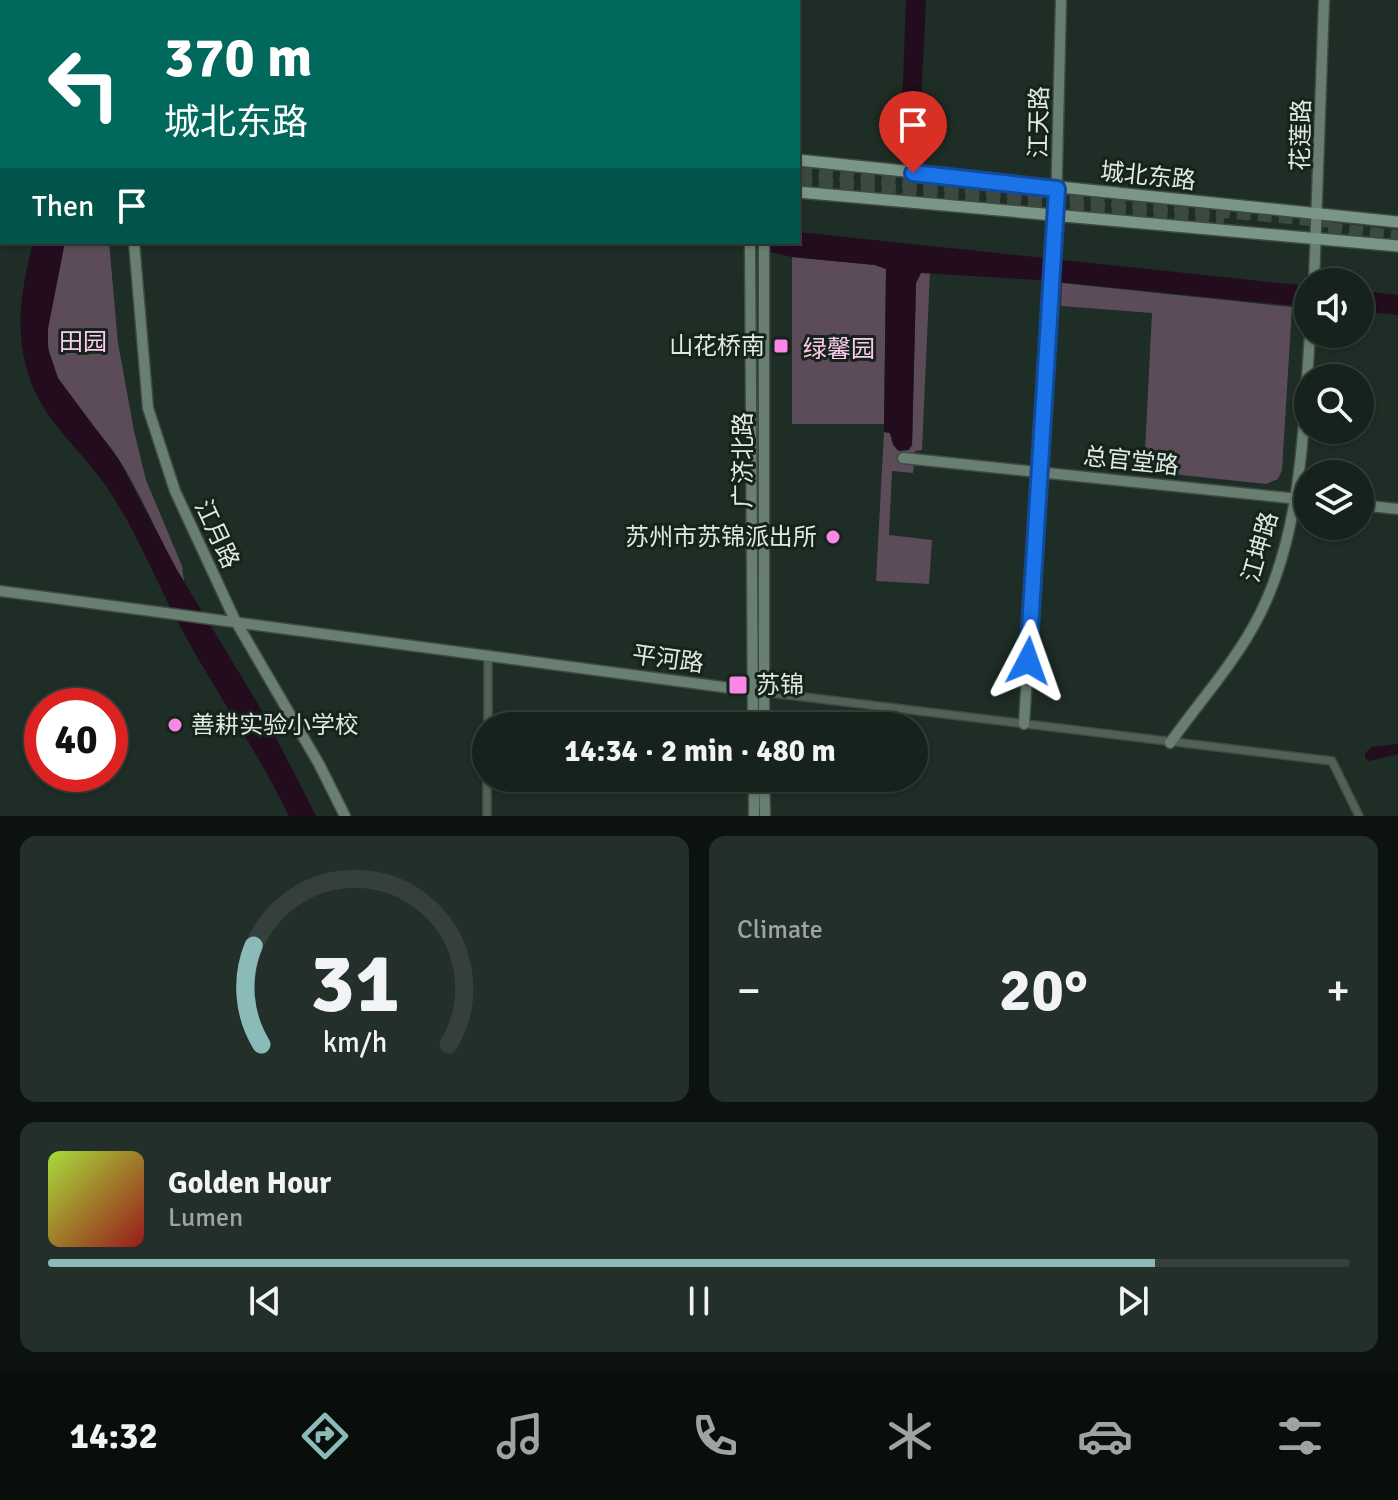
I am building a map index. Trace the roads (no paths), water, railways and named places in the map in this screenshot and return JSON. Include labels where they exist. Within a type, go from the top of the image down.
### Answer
[{"type":"main road","name":"城北东路","points":[[800,160],[1398,222]]},
{"type":"main road","name":"城北东路","points":[[800,192],[1056,212],[1398,246]]},
{"type":"street","name":"江天路","points":[[1024,724],[1056,212],[1061,0]]},
{"type":"street","name":"花莲路","points":[[1314,268],[1319,215],[1324,0]]},
{"type":"street","name":"江月路","points":[[134,244],[148,408],[175,491],[235,620],[319,764],[345,816]]},
{"type":"street","name":"广济北路","points":[[750,244],[758,691],[762,712]]},
{"type":"street","name":"广济北路","points":[[755,712],[758,691],[764,244]]},
{"type":"street","name":"江坤路","points":[[1298,460],[1309,348]]},
{"type":"street","name":"总官堂路","points":[[903,458],[1294,498]]},
{"type":"street","name":"江坤路","points":[[1170,743],[1252,629],[1268,596],[1294,502]]},
{"type":"street","points":[[1374,506],[1398,509]]},
{"type":"street","name":"平河路","points":[[0,591],[758,691],[1332,761],[1359,816]]},
{"type":"street","points":[[488,654],[488,712]]},
{"type":"street","points":[[487,792],[487,816]]},
{"type":"street","points":[[754,792],[754,816]]},
{"type":"street","points":[[764,792],[765,816]]},
{"type":"tunnel","points":[[800,171],[1342,222]]},
{"type":"tunnel","points":[[800,182],[1224,220]]},
{"type":"tunnel","points":[[1328,229],[1398,237]]},
{"type":"place","name":"山花桥南","points":[[781,346]]},
{"type":"place","name":"苏州市苏锦派出所","points":[[833,537]]},
{"type":"place","name":"苏锦","points":[[738,685]]},
{"type":"place","name":"善耕实验小学校","points":[[175,725]]},
{"type":"park label","name":"田园","points":[[83,342]]},
{"type":"park label","name":"绿馨园","points":[[839,349]]}]
